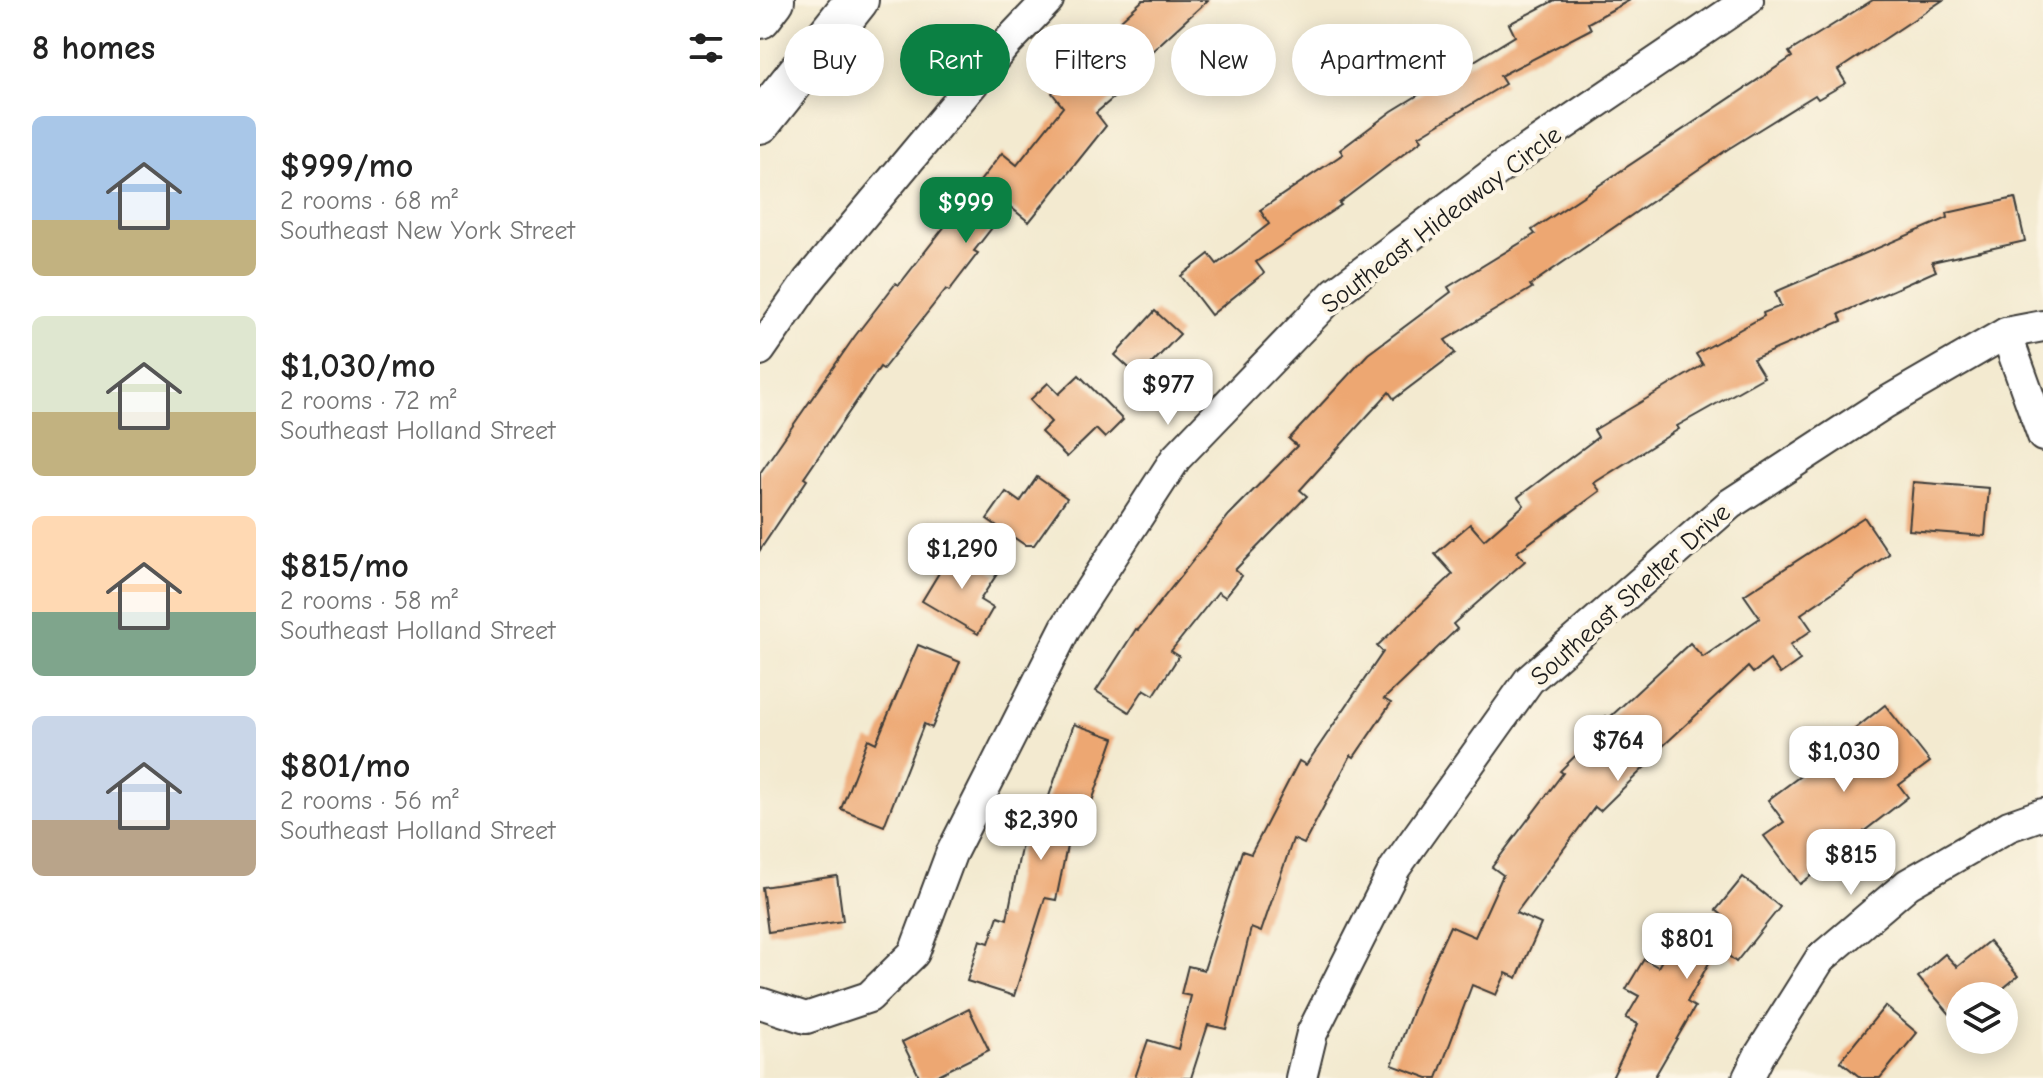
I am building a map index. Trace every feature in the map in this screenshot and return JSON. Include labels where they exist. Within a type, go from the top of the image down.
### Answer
[{"type":"main road","points":[[760,17],[773,0]]},
{"type":"main road","points":[[760,122],[857,0]]},
{"type":"street","points":[[760,350],[808,281],[1005,45],[1048,0]]},
{"type":"street","name":"Southeast Hideaway Circle","points":[[760,1003],[806,1018],[869,997],[914,953],[951,854],[1066,627],[1176,458],[1336,292],[1503,166],[1748,0]]},
{"type":"street","name":"Southeast Shelter Drive","points":[[1301,1078],[1312,1033],[1395,868],[1529,680],[1730,504],[1885,403],[2006,333],[2043,326]]},
{"type":"street","points":[[2006,333],[2043,436]]},
{"type":"street","points":[[1748,1078],[1820,959],[1908,884],[2009,826],[2043,814]]},
{"type":"building","points":[[1143,0],[1208,0],[1182,24],[1171,24],[1171,34],[1155,48],[1155,24],[1125,24],[1121,20]]},
{"type":"building","points":[[1555,0],[1630,0],[1588,23],[1591,29],[1500,76],[1505,84],[1419,136],[1422,140],[1339,203],[1341,205],[1256,262],[1264,273],[1211,315],[1181,276],[1209,254],[1217,264],[1269,224],[1260,210],[1343,154],[1340,150],[1392,111],[1417,96],[1473,96],[1473,62],[1515,36],[1509,24]]},
{"type":"building","points":[[1873,0],[1943,0],[1838,70],[1846,83],[1818,99],[1815,95],[1728,149],[1530,285],[1532,288],[1445,340],[1455,353],[1394,399],[1389,392],[1300,490],[1307,496],[1235,570],[1242,576],[1225,597],[1218,592],[1171,651],[1179,656],[1154,695],[1144,689],[1129,712],[1096,691],[1136,629],[1229,515],[1297,446],[1289,439],[1368,354],[1451,292],[1448,287],[1535,234],[1532,230],[1792,57],[1789,52]]},
{"type":"building","points":[[1054,96],[1116,96],[1096,113],[1106,126],[1029,222],[1009,206],[974,251],[978,253],[949,291],[946,289],[883,369],[880,367],[804,478],[807,480],[760,550],[760,473],[855,336],[1002,153],[1017,165],[1063,107]]},
{"type":"building","points":[[2015,198],[2025,241],[1932,262],[1936,271],[1839,314],[1842,321],[1753,359],[1764,377],[1677,426],[1679,429],[1594,483],[1600,491],[1517,552],[1525,561],[1453,624],[1457,629],[1384,699],[1391,703],[1354,757],[1351,755],[1304,844],[1293,839],[1261,932],[1251,928],[1226,1029],[1208,1025],[1191,1078],[1135,1078],[1148,1040],[1178,1049],[1191,996],[1181,994],[1188,966],[1204,970],[1242,851],[1251,854],[1299,761],[1306,765],[1383,652],[1377,646],[1453,574],[1435,554],[1470,524],[1484,540],[1524,505],[1518,497],[1598,437],[1594,430],[1703,365],[1696,354],[1764,316],[1763,313],[1781,306],[1775,292],[1948,218],[1947,213]]},
{"type":"building","points":[[1155,311],[1180,334],[1139,377],[1115,355]]},
{"type":"building","points":[[1079,375],[1123,420],[1105,438],[1096,429],[1067,457],[1041,432],[1051,422],[1030,400],[1048,383],[1059,394]]},
{"type":"building","points":[[1037,477],[1067,498],[1034,545],[1025,545],[987,519],[1006,492],[1020,502]]},
{"type":"building","points":[[1913,482],[1989,488],[1985,536],[1909,530]]},
{"type":"building","points":[[1864,517],[1889,554],[1801,614],[1812,630],[1790,645],[1800,660],[1780,674],[1770,660],[1753,673],[1748,667],[1649,759],[1651,761],[1600,811],[1595,807],[1516,913],[1541,924],[1517,978],[1506,973],[1496,995],[1472,985],[1437,1078],[1428,1078],[1392,1065],[1420,991],[1450,926],[1475,937],[1503,875],[1492,867],[1563,773],[1560,771],[1593,738],[1588,734],[1690,643],[1703,657],[1760,618],[1744,595]]},
{"type":"building","points":[[954,548],[997,574],[980,600],[993,608],[978,634],[922,601]]},
{"type":"building","points":[[918,645],[960,662],[932,728],[924,724],[884,826],[841,809],[868,739],[876,743]]},
{"type":"building","points":[[1885,705],[1930,762],[1899,785],[1908,797],[1849,843],[1851,846],[1800,884],[1764,836],[1784,822],[1768,800],[1827,756],[1825,753]]},
{"type":"building","points":[[1074,724],[1114,738],[1090,807],[1076,802],[1056,900],[1045,898],[1014,996],[967,981],[980,940],[989,943],[998,916],[1007,919],[1026,823],[1039,825]]},
{"type":"building","points":[[837,876],[843,921],[768,932],[762,887]]},
{"type":"building","points":[[1743,877],[1780,907],[1736,962],[1718,947],[1687,1002],[1695,1007],[1654,1078],[1612,1078],[1638,1024],[1626,1018],[1639,996],[1626,989],[1644,959],[1658,967],[1668,950],[1685,959],[1722,915],[1716,910]]},
{"type":"building","points":[[1989,941],[2018,976],[2011,982],[1946,982],[1946,1010],[1918,977],[1945,954],[1957,967]]},
{"type":"building","points":[[1885,1006],[1917,1033],[1880,1078],[1861,1078],[1840,1061]]},
{"type":"building","points":[[969,1009],[989,1050],[932,1078],[920,1078],[902,1042]]}]
